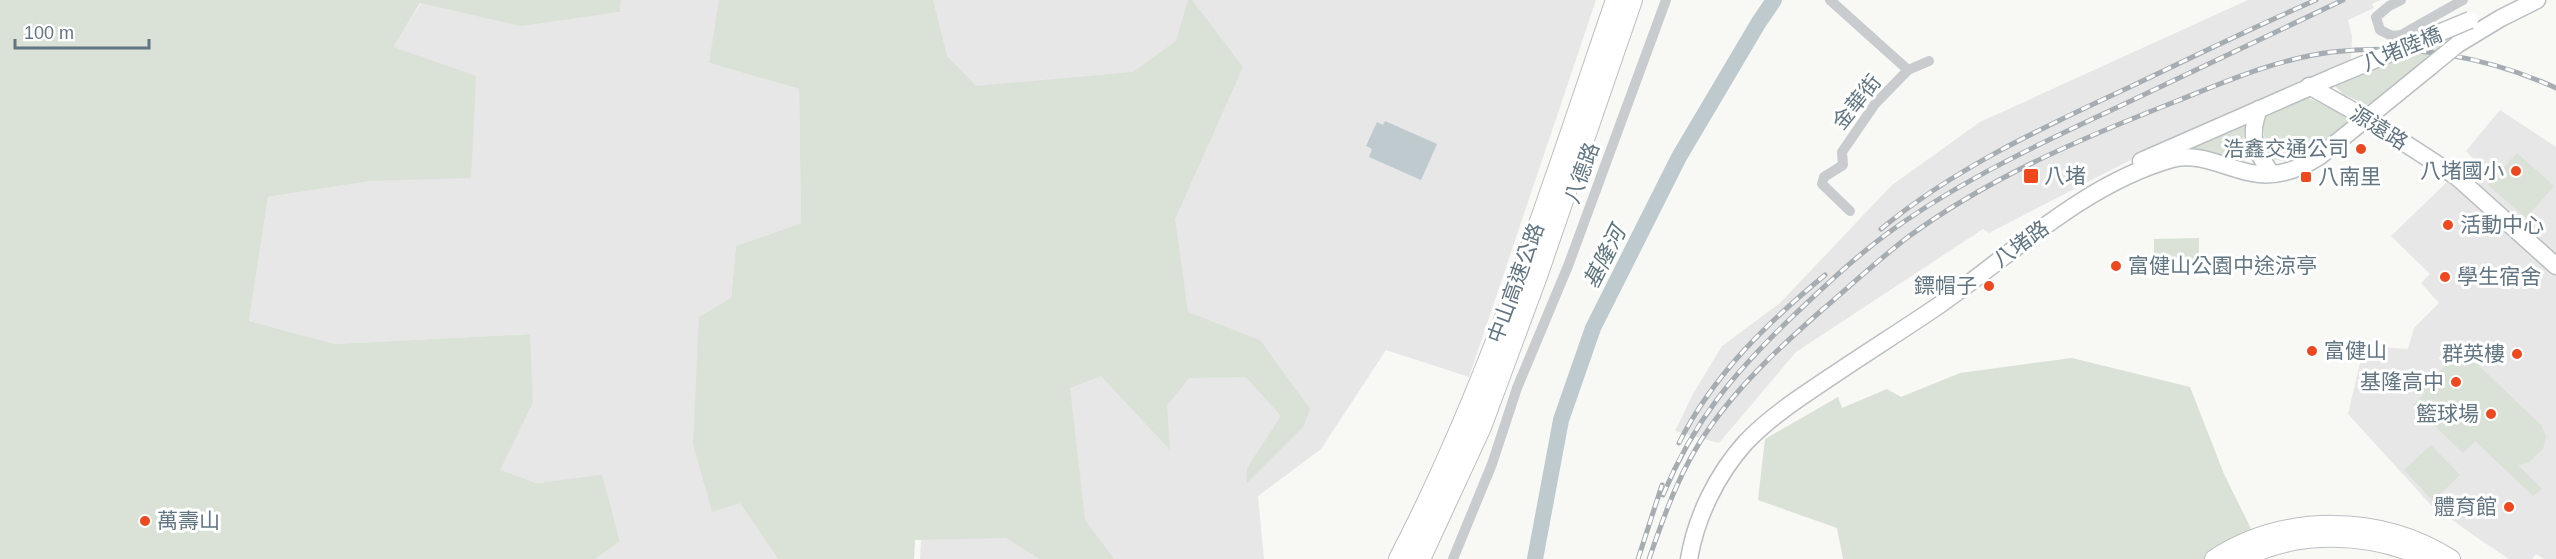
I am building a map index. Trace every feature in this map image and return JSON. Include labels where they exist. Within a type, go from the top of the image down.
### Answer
[{"type":"highway","name":"中山高速公路","points":[[1398,559],[1463,426],[1524,262],[1616,0]]},
{"type":"highway","name":"中山高速公路","points":[[1420,559],[1480,427],[1537,276],[1632,0]]},
{"type":"highway","points":[[2214,559],[2228,550],[2274,531],[2320,524],[2369,528],[2418,540],[2451,559]]},
{"type":"highway","points":[[2240,559],[2283,543],[2320,537],[2338,537],[2375,540],[2409,549],[2429,559]]},
{"type":"highway","points":[[2271,559],[2306,550],[2326,548],[2372,553],[2398,559]]},
{"type":"main road","name":"八堵陸橋","points":[[2333,77],[2520,3]]},
{"type":"main road","name":"八堵陸橋","points":[[2431,66],[2458,44],[2520,3]]},
{"type":"main road","name":"八堵路","points":[[1689,559],[1707,501],[1745,444],[1765,424],[1811,390],[1936,307],[2054,214],[2112,185],[2174,159],[2192,157],[2210,160],[2253,174],[2287,172],[2304,167],[2431,66]]},
{"type":"main road","name":"八堵路","points":[[1678,559],[1698,497],[1713,471],[1737,437],[1796,388],[1931,299],[2105,179],[2172,146],[2333,77]]},
{"type":"main road","name":"源遠路","points":[[2309,86],[2366,118],[2473,190],[2556,266]]},
{"type":"main road","points":[[2259,109],[2253,123],[2253,135],[2256,149],[2271,173]]},
{"type":"street","name":"八德路","points":[[1453,559],[1492,464],[1517,388],[1572,255],[1666,0]]},
{"type":"street","name":"金華街","points":[[1830,0],[1908,70]]},
{"type":"street","points":[[2401,0],[2376,17],[2380,30],[2392,36],[2401,34],[2463,0]]},
{"type":"street","name":"金華街","points":[[1850,211],[1822,184],[1824,177],[1843,165],[1842,152],[1875,104],[1908,70],[1929,61]]},
{"type":"shaded area","points":[[0,0],[621,0],[620,12],[521,26],[420,3],[393,47],[476,76],[471,178],[371,181],[268,197],[249,321],[335,344],[530,334],[533,403],[500,470],[537,483],[602,475],[620,541],[595,559],[0,559]]},
{"type":"shaded area","points":[[621,0],[724,0],[709,63],[799,89],[801,223],[736,246],[731,298],[693,445],[712,511],[740,502],[778,559],[595,559],[620,540],[601,476],[537,483],[499,470],[533,403],[529,334],[335,344],[249,321],[268,197],[371,181],[471,177],[392,47],[421,3],[521,25],[620,12]]},
{"type":"shaded area","points":[[719,0],[933,0],[947,56],[976,86],[1133,72],[1176,41],[1188,0],[1192,0],[1243,67],[1175,219],[1188,312],[1260,340],[1310,409],[1303,427],[1246,484],[1247,468],[1281,416],[1246,377],[1189,378],[1167,406],[1170,450],[1101,376],[1070,388],[1085,520],[1114,559],[1040,559],[1006,538],[915,540],[914,559],[778,559],[740,503],[712,512],[693,445],[699,317],[731,298],[736,246],[801,223],[799,89],[709,63]]},
{"type":"shaded area","points":[[898,0],[1596,0],[1469,377],[1386,350],[1321,449],[1258,496],[1264,559],[920,559],[922,523]]},
{"type":"shaded area","points":[[2248,0],[2380,0],[2372,4],[2374,8],[2348,20],[2352,36],[2351,61],[2185,132],[1989,233],[1983,229],[1796,352],[1719,443],[1675,431],[1693,394],[1722,346],[1780,303],[1892,185],[1980,122]]},
{"type":"shaded area","points":[[2471,25],[2390,91],[2367,105],[2343,94],[2334,85]]},
{"type":"shaded area","points":[[2302,95],[2350,117],[2348,122],[2306,155],[2287,162],[2273,159],[2265,147],[2263,119],[2272,109]]},
{"type":"shaded area","name":"八堵國小","points":[[2500,110],[2556,147],[2556,258],[2469,179],[2481,166],[2466,151]]},
{"type":"shaded area","points":[[1385,121],[1437,144],[1421,180],[1369,157],[1372,149],[1366,146],[1377,122],[1383,125]]},
{"type":"shaded area","points":[[2245,124],[2243,142],[2248,159],[2242,162],[2212,153],[2187,150],[2188,145]]},
{"type":"shaded area","points":[[2517,153],[2554,186],[2526,218],[2488,185]]},
{"type":"shaded area","name":"基隆高中","points":[[2448,181],[2503,224],[2556,276],[2556,559],[2544,559],[2536,554],[2532,559],[2509,559],[2479,539],[2430,504],[2348,414],[2364,346],[2408,349],[2414,328],[2439,303],[2421,283],[2430,274],[2391,236]]},
{"type":"shaded area","points":[[2199,238],[2199,267],[2154,267],[2154,239]]},
{"type":"shaded area","points":[[2072,358],[2190,387],[2224,474],[2266,559],[1843,559],[1837,528],[1758,500],[1765,439],[1838,397],[1842,408],[1887,389],[1901,397],[1960,373]]},
{"type":"shaded area","points":[[2463,360],[2477,364],[2541,425],[2546,436],[2543,449],[2528,463],[2518,465],[2542,489],[2533,496],[2475,441],[2463,453],[2413,405],[2425,393],[2418,387],[2426,379],[2433,385],[2437,375],[2444,368]]},
{"type":"shaded area","points":[[2431,445],[2460,475],[2433,501],[2404,470]]},
{"type":"waterway","name":"基隆河","points":[[1535,559],[1561,420],[1593,328],[1679,157],[1774,0]]},
{"type":"railway","points":[[1881,229],[1940,186],[2003,149],[2068,116],[2316,0]]},
{"type":"railway","points":[[1663,495],[1688,443],[1702,420],[1734,378],[1771,337],[1881,238],[1948,193],[2032,148],[2343,0]]},
{"type":"railway","points":[[1649,559],[1690,458],[1722,411],[1749,380],[1807,324],[1908,237],[1939,215],[2004,177],[2072,144],[2215,86],[2272,65],[2312,55],[2361,50],[2418,51],[2474,60],[2556,88]]},
{"type":"railway","points":[[1679,443],[1708,395],[1743,352],[1762,331],[1825,275]]},
{"type":"railway","points":[[1638,559],[1662,485]]},
{"type":"place","name":"浩鑫交通公司","points":[[2361,149]]},
{"type":"place","name":"八堵國小","points":[[2516,171]]},
{"type":"place","name":"八堵","points":[[2031,176]]},
{"type":"place","name":"八南里","points":[[2306,177]]},
{"type":"place","name":"活動中心","points":[[2448,225]]},
{"type":"place","name":"富健山公園中途涼亭","points":[[2116,266]]},
{"type":"place","name":"學生宿舍","points":[[2445,277]]},
{"type":"place","name":"鏢帽子","points":[[1989,286]]},
{"type":"place","name":"富健山","points":[[2312,351]]},
{"type":"place","name":"群英樓","points":[[2517,354]]},
{"type":"place","name":"基隆高中","points":[[2456,382]]},
{"type":"place","name":"籃球場","points":[[2491,414]]},
{"type":"place","name":"體育館","points":[[2509,507]]},
{"type":"place","name":"萬壽山","points":[[145,521]]}]
